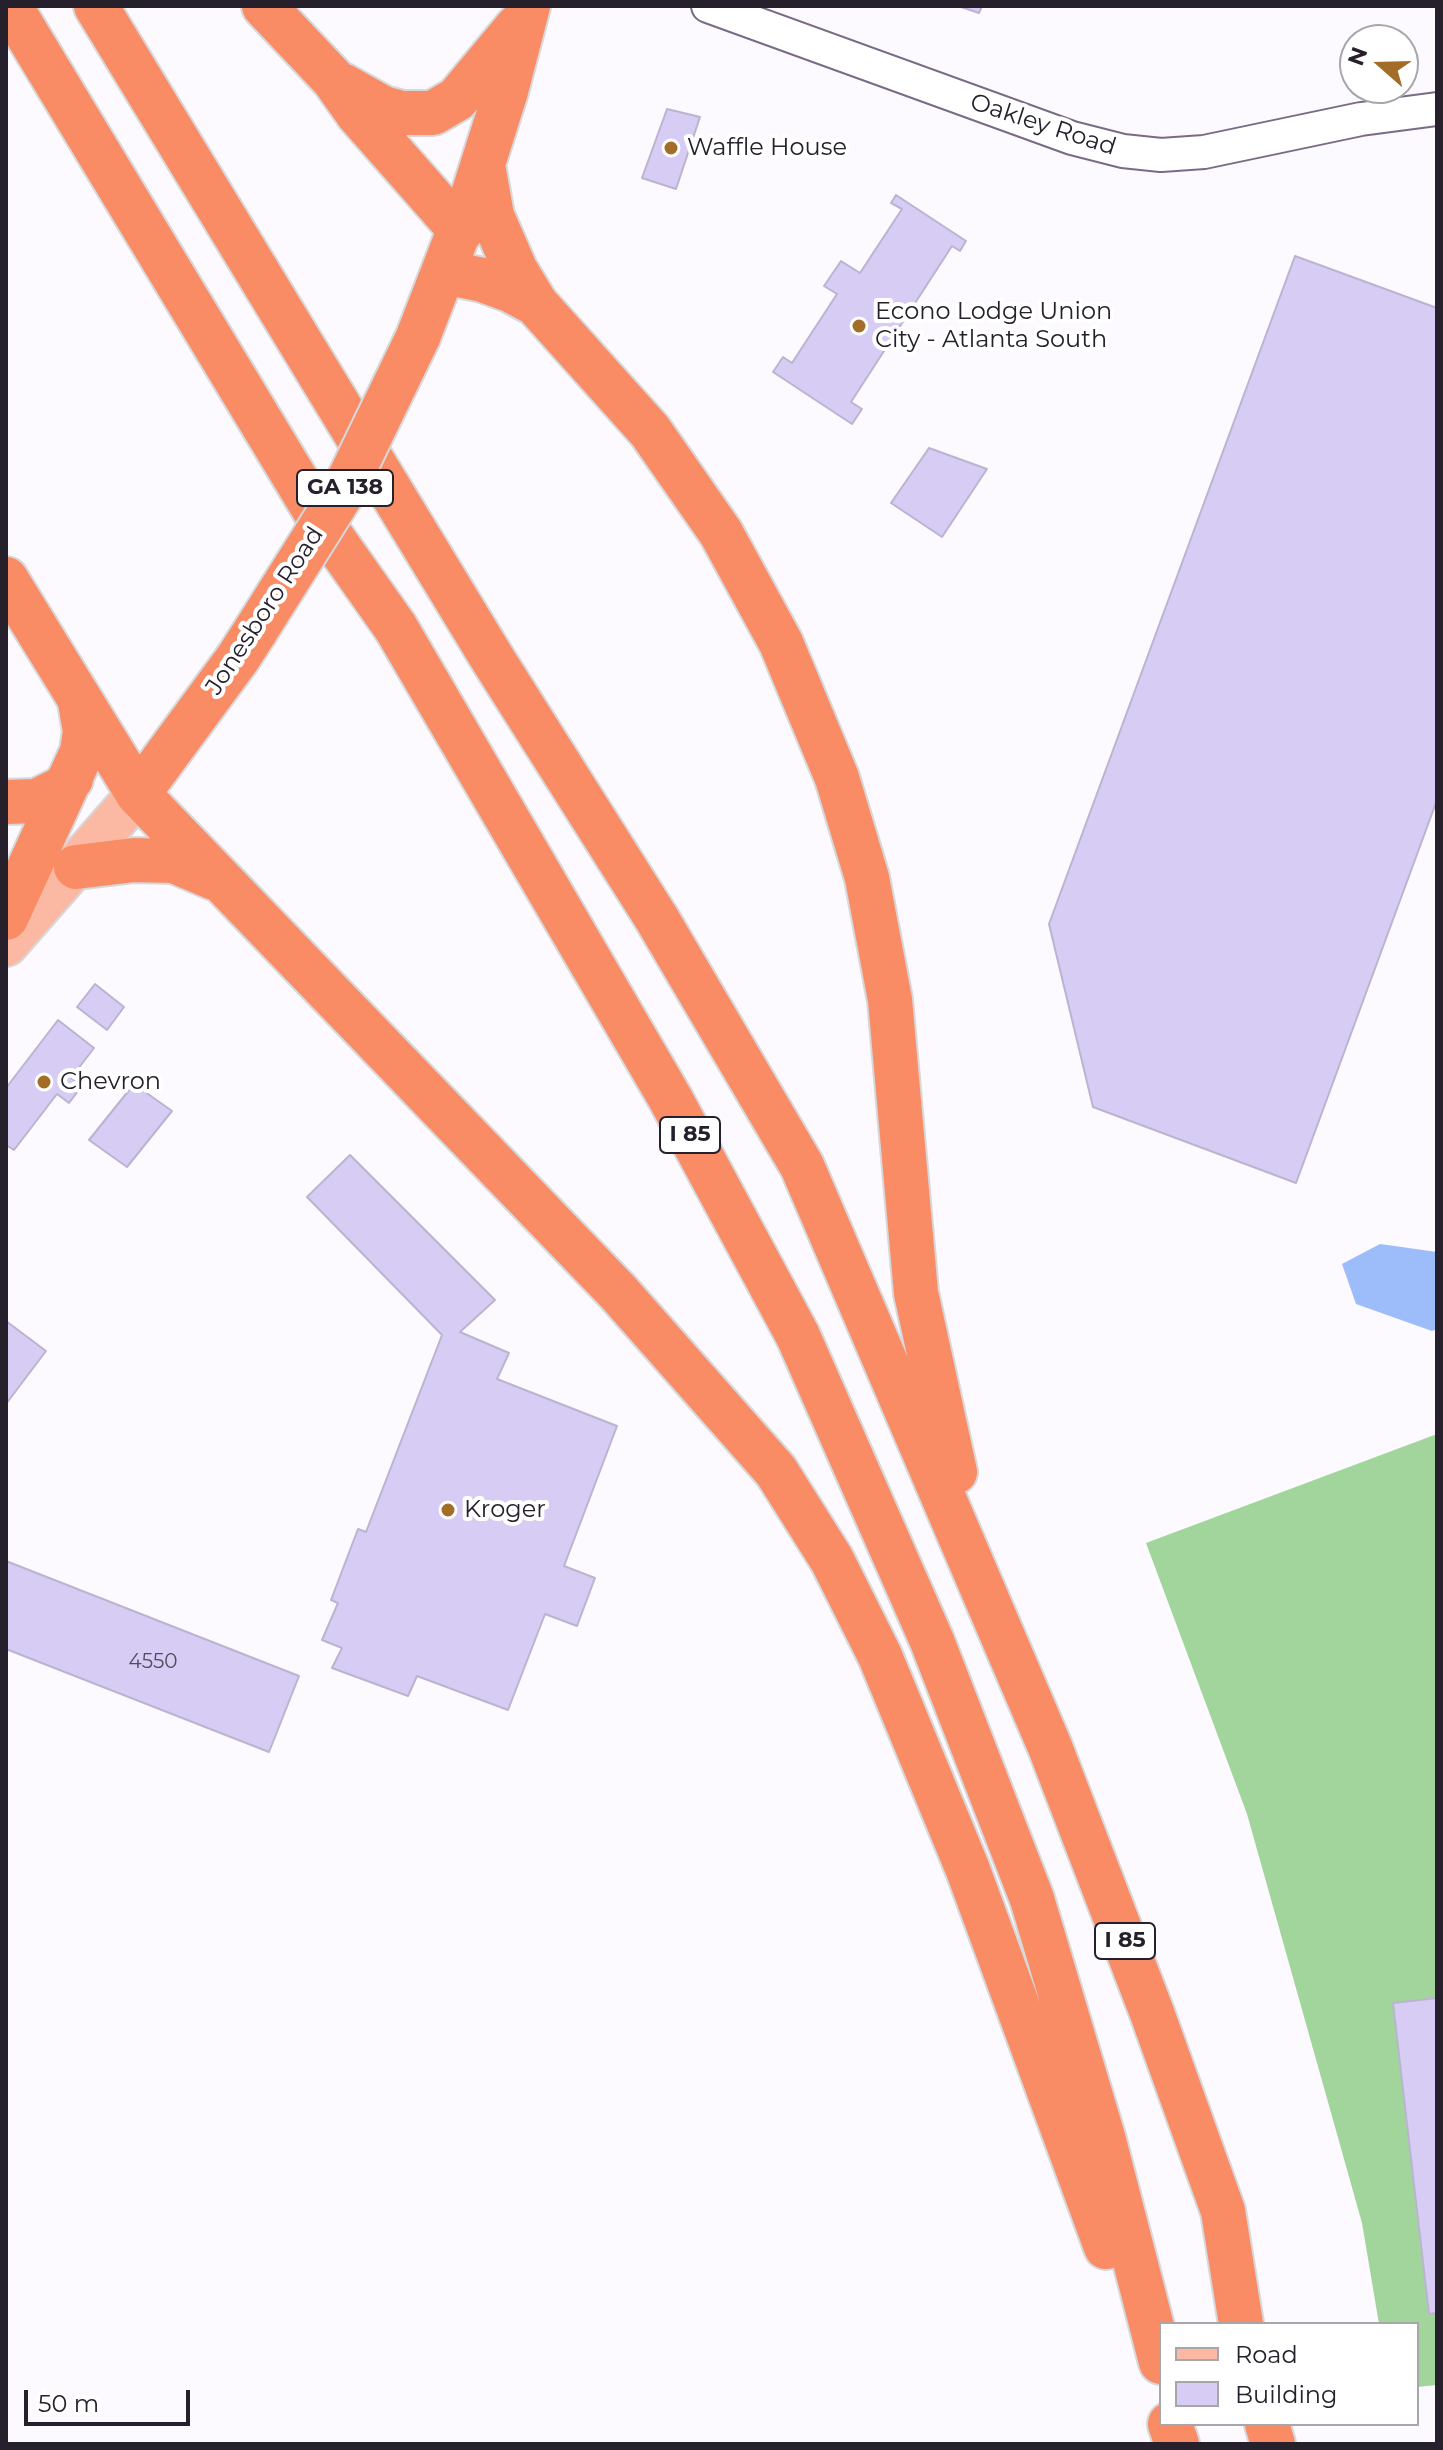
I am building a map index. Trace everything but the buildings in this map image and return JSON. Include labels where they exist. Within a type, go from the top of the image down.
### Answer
[{"type":"highway","name":"I 85","points":[[10,6],[324,526],[396,628],[670,1098],[798,1336],[932,1641],[1032,1899],[1103,2137],[1159,2354]]},
{"type":"highway","name":"I 85","points":[[96,6],[483,644],[657,919],[802,1166],[1050,1747],[1152,2013],[1223,2211],[1241,2322]]},
{"type":"highway","points":[[264,6],[334,80],[358,114],[461,231]]},
{"type":"highway","points":[[334,80],[383,108],[402,113],[433,113],[457,99],[526,12]]},
{"type":"highway","name":"Jonesboro Road","points":[[138,794],[238,658],[344,490],[418,337],[461,231],[506,91],[526,12]]},
{"type":"highway","points":[[483,165],[492,216],[516,271],[536,304],[650,431],[721,533],[781,643],[837,778],[867,878],[890,1000],[916,1293],[975,1569]]},
{"type":"highway","points":[[444,272],[483,280],[536,304]]},
{"type":"highway","points":[[6,579],[138,794],[618,1292],[776,1471],[832,1560],[880,1656],[968,1870],[1159,2395]]},
{"type":"highway","points":[[6,918],[82,752],[85,731],[80,702]]},
{"type":"highway","points":[[6,802],[37,801],[61,789],[71,779]]},
{"type":"highway","points":[[76,867],[134,860],[174,861],[221,881]]},
{"type":"highway","points":[[1171,2426],[1180,2444]]},
{"type":"main road","name":"Jonesboro Road","points":[[6,945],[138,794]]},
{"type":"street","name":"Oakley Road","points":[[708,6],[1058,133],[1123,151],[1161,155],[1204,152],[1361,119],[1437,109]]},
{"type":"green space","points":[[1437,1434],[1437,2385],[1419,2387],[1419,2322],[1379,2322],[1362,2223],[1247,1814],[1146,1543]]},
{"type":"water","points":[[1380,1244],[1437,1252],[1437,1329],[1432,1331],[1356,1304],[1342,1264]]},
{"type":"place","name":"Waffle House","points":[[671,148]]},
{"type":"place","name":"Econo Lodge Union City - Atlanta South","points":[[859,326]]},
{"type":"place","name":"Chevron","points":[[44,1082]]},
{"type":"place","name":"Kroger","points":[[448,1510]]}]
